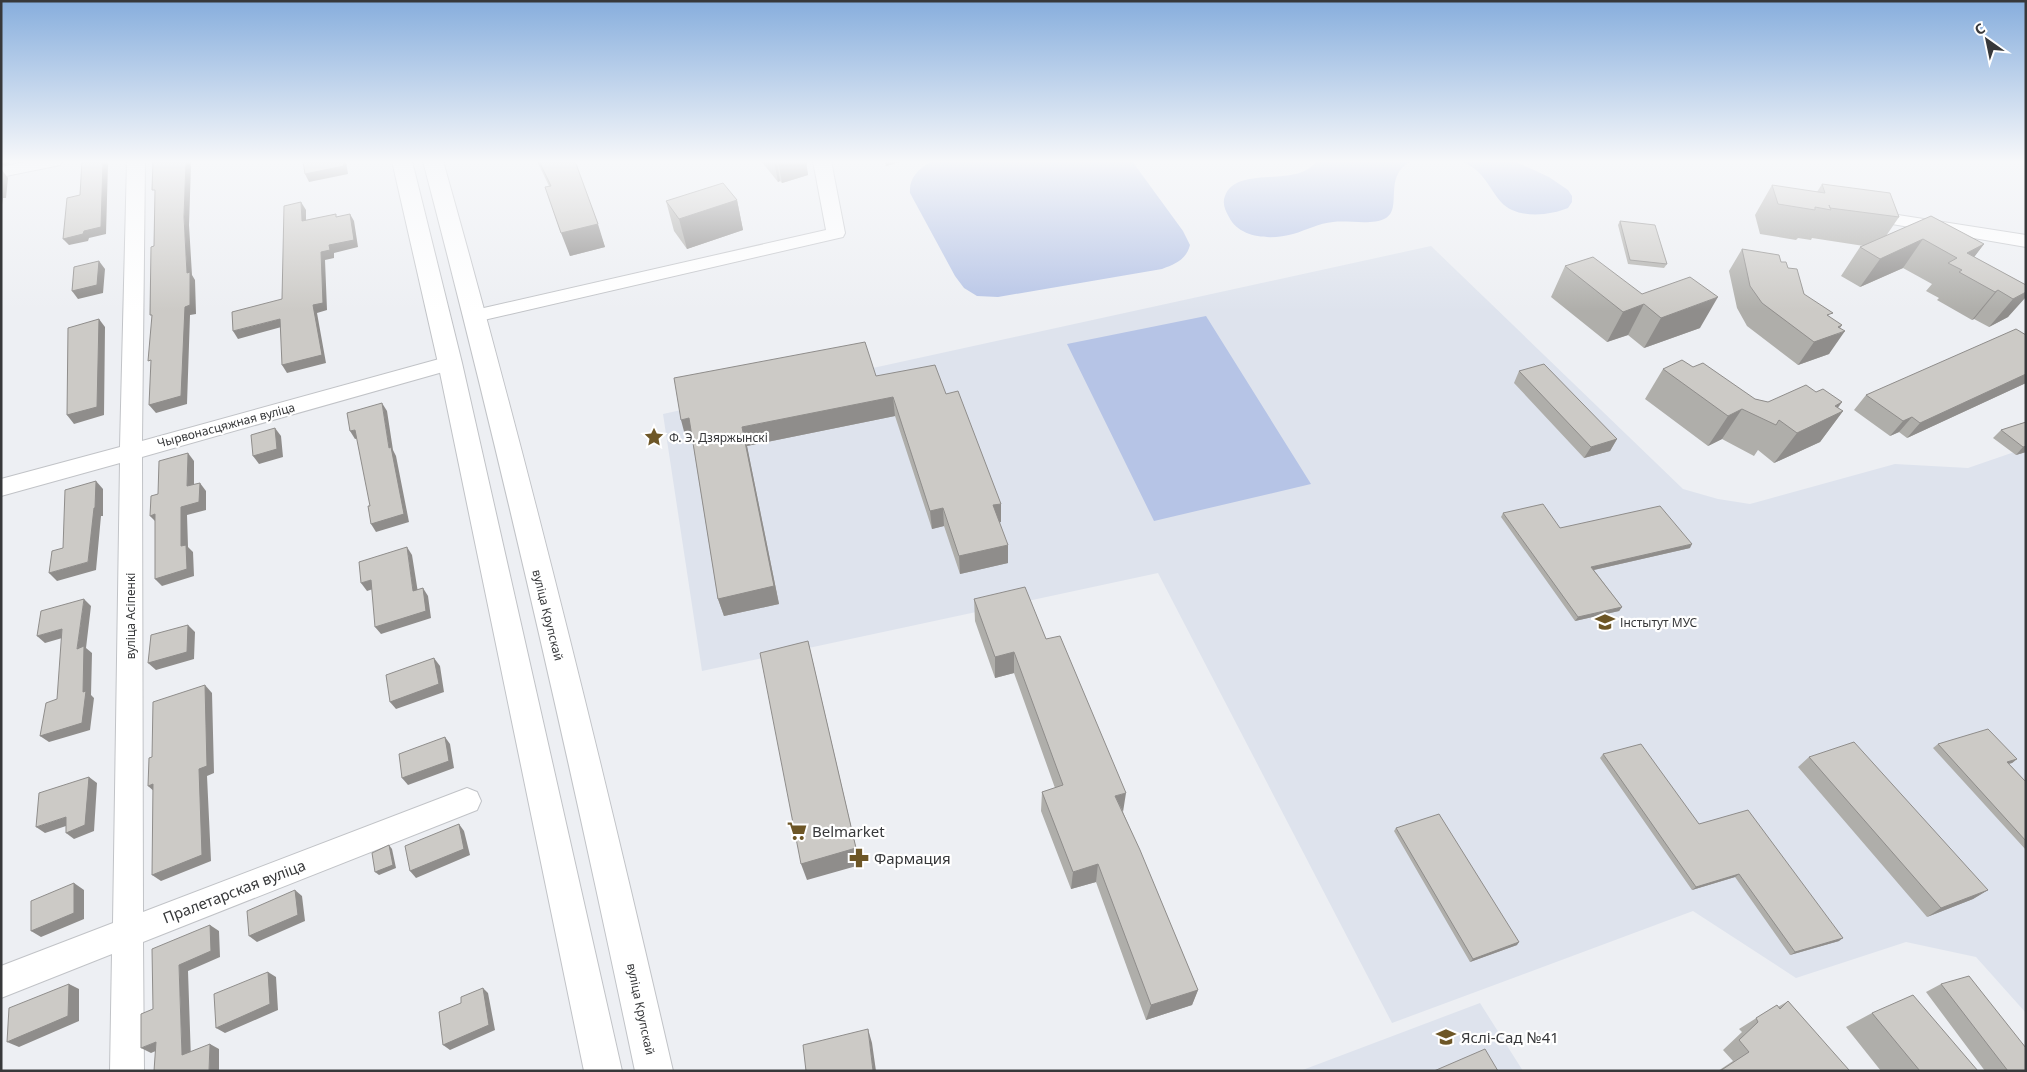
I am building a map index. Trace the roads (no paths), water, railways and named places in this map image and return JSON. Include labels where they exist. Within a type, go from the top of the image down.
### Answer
[{"type":"main road","points":[[414,211],[450,363],[603,1071]]},
{"type":"main road","name":"вуліца Крупскай","points":[[447,211],[476,316],[604,843],[654,1071]]},
{"type":"street","name":"вуліца Асіпенкі","points":[[127,1071],[131,452],[135,211]]},
{"type":"street","points":[[476,316],[836,233],[832,211]]},
{"type":"street","points":[[1898,220],[2026,241]]},
{"type":"street","name":"Чырвонасцяжная вуліца","points":[[1,488],[450,363]]},
{"type":"street","name":"Пралетарская вуліца","points":[[1,982],[467,801]]},
{"type":"place","name":"Ф. Э. Дзяржынскі","points":[[654,437]]},
{"type":"place","name":"Інстытут МУС","points":[[1605,622]]},
{"type":"place","name":"Belmarket","points":[[797,831]]},
{"type":"place","name":"Фармация","points":[[859,858]]},
{"type":"place","name":"Яслі-Сад №41","points":[[1446,1037]]}]
